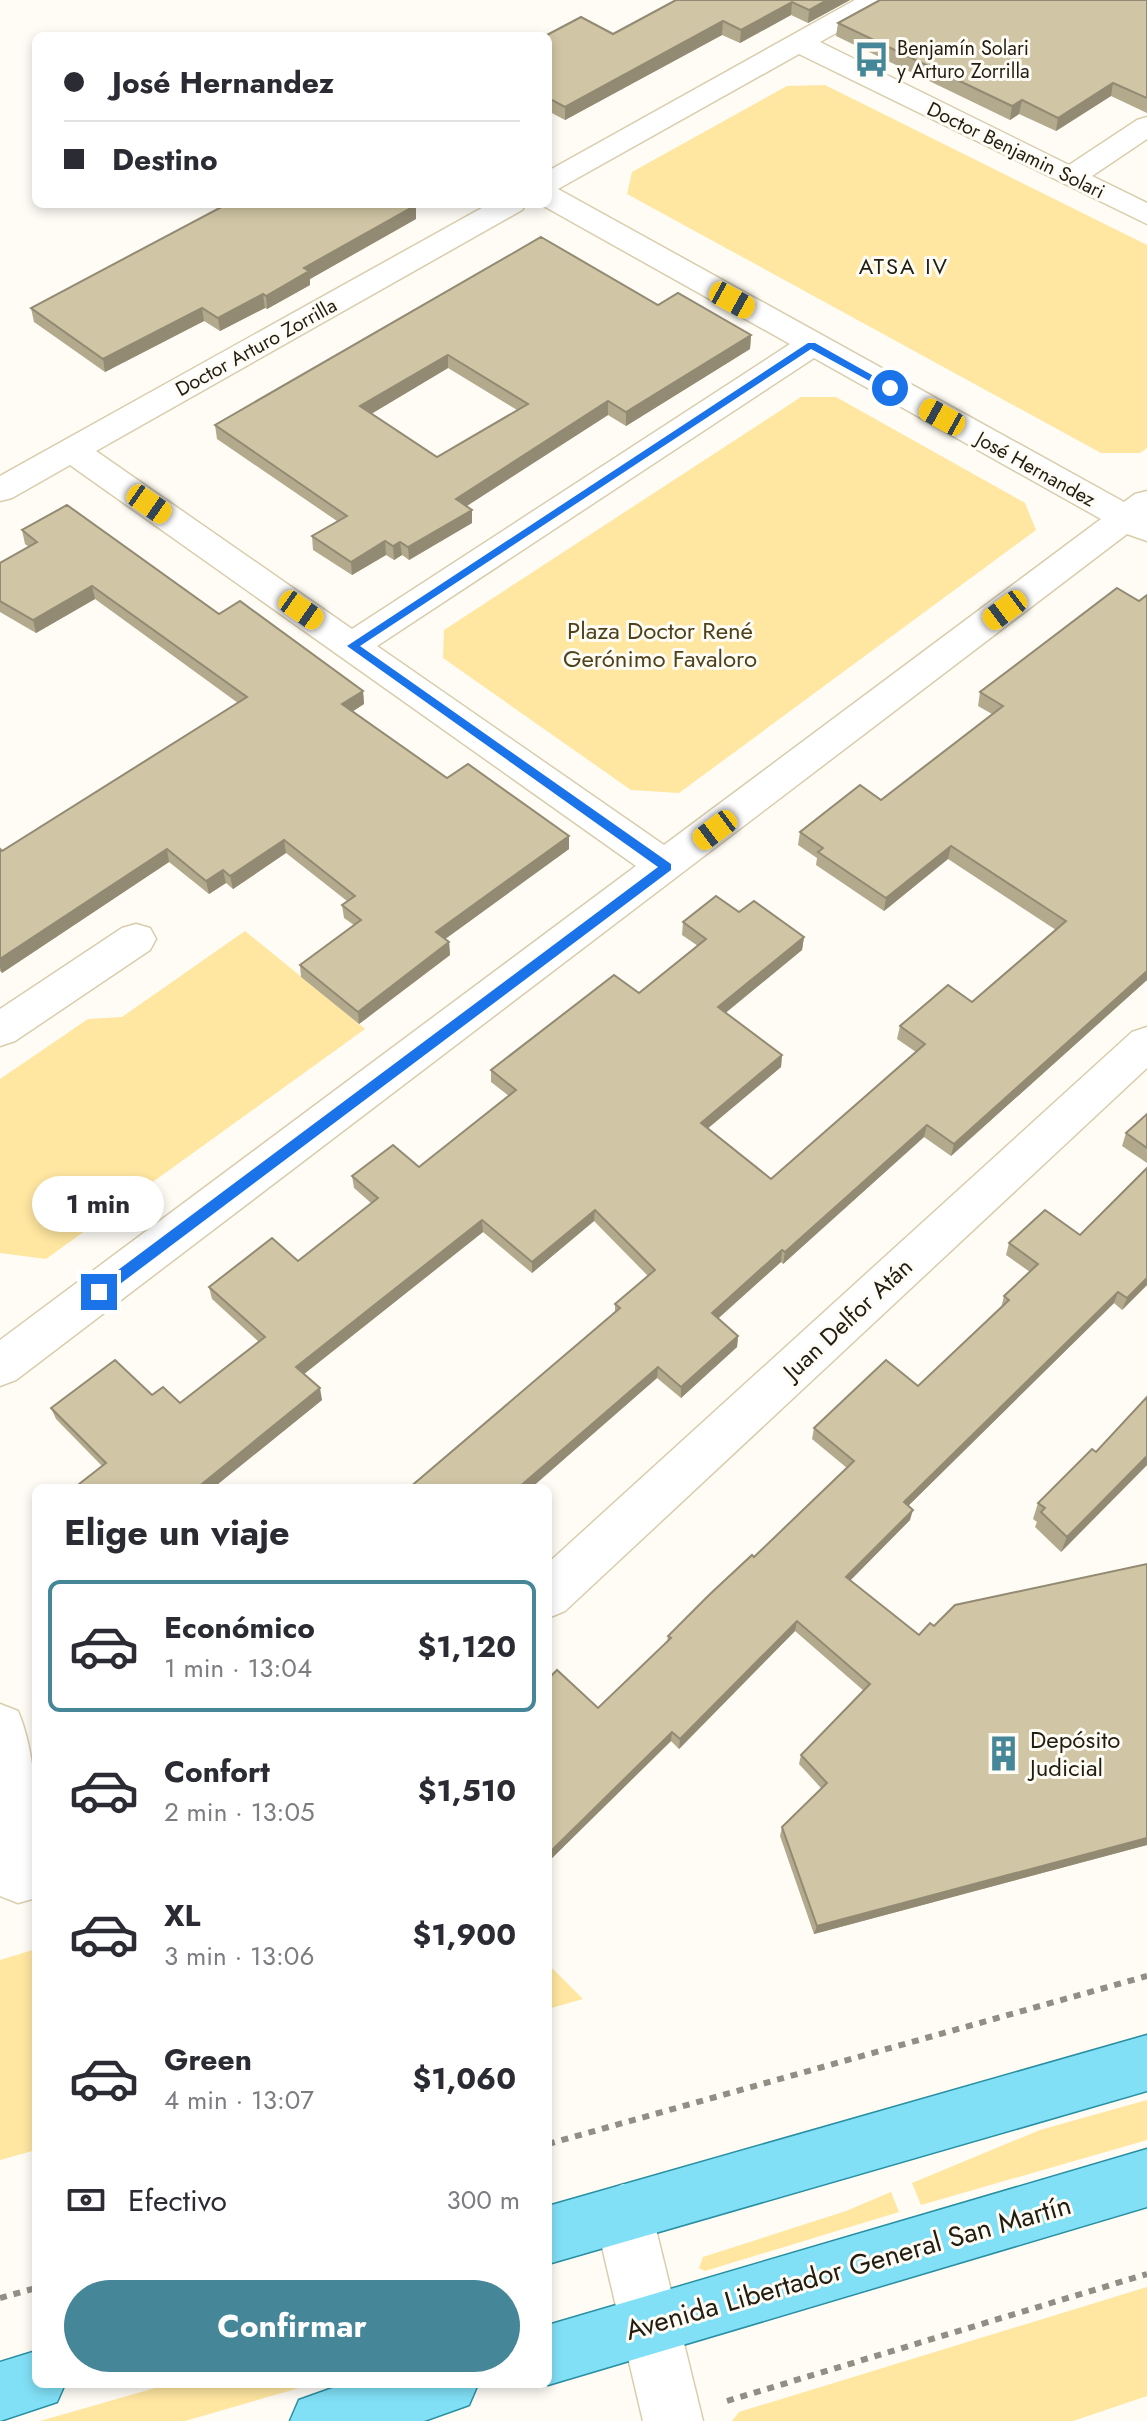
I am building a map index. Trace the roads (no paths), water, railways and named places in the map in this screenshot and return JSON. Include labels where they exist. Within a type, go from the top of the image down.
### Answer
[{"type":"main road","points":[[552,2234],[1147,2063]]},
{"type":"main road","name":"Avenida Libertador General San Martín","points":[[552,2354],[1147,2178]]},
{"type":"main road","points":[[0,2392],[32,2382]]},
{"type":"main road","points":[[320,2421],[434,2388]]},
{"type":"street","points":[[552,181],[875,0]]},
{"type":"street","name":"Doctor Benjamin Solari","points":[[799,43],[1147,215]]},
{"type":"street","points":[[1070,177],[1147,126]]},
{"type":"street","name":"José Hernandez","points":[[552,198],[811,345],[1140,517]]},
{"type":"street","name":"Doctor Arturo Zorrilla","points":[[0,490],[504,208]]},
{"type":"street","points":[[352,646],[811,345]]},
{"type":"street","points":[[72,450],[666,867]]},
{"type":"street","points":[[0,1366],[666,867],[1140,517]]},
{"type":"street","points":[[0,1030],[136,939]]},
{"type":"street","name":"Juan Delfor Atán","points":[[552,1591],[1147,1043]]},
{"type":"street","points":[[0,1728],[27,1875]]},
{"type":"street","points":[[623,2213],[672,2419]]},
{"type":"place","name":"Benjamín Solari y Arturo Zorrilla","points":[[871,60]]},
{"type":"place","name":"Depósito Judicial","points":[[1004,1754]]},
{"type":"district","name":"ATSA IV","points":[[904,266]]},
{"type":"park label","name":"Plaza Doctor René Gerónimo Favaloro","points":[[660,645]]}]
